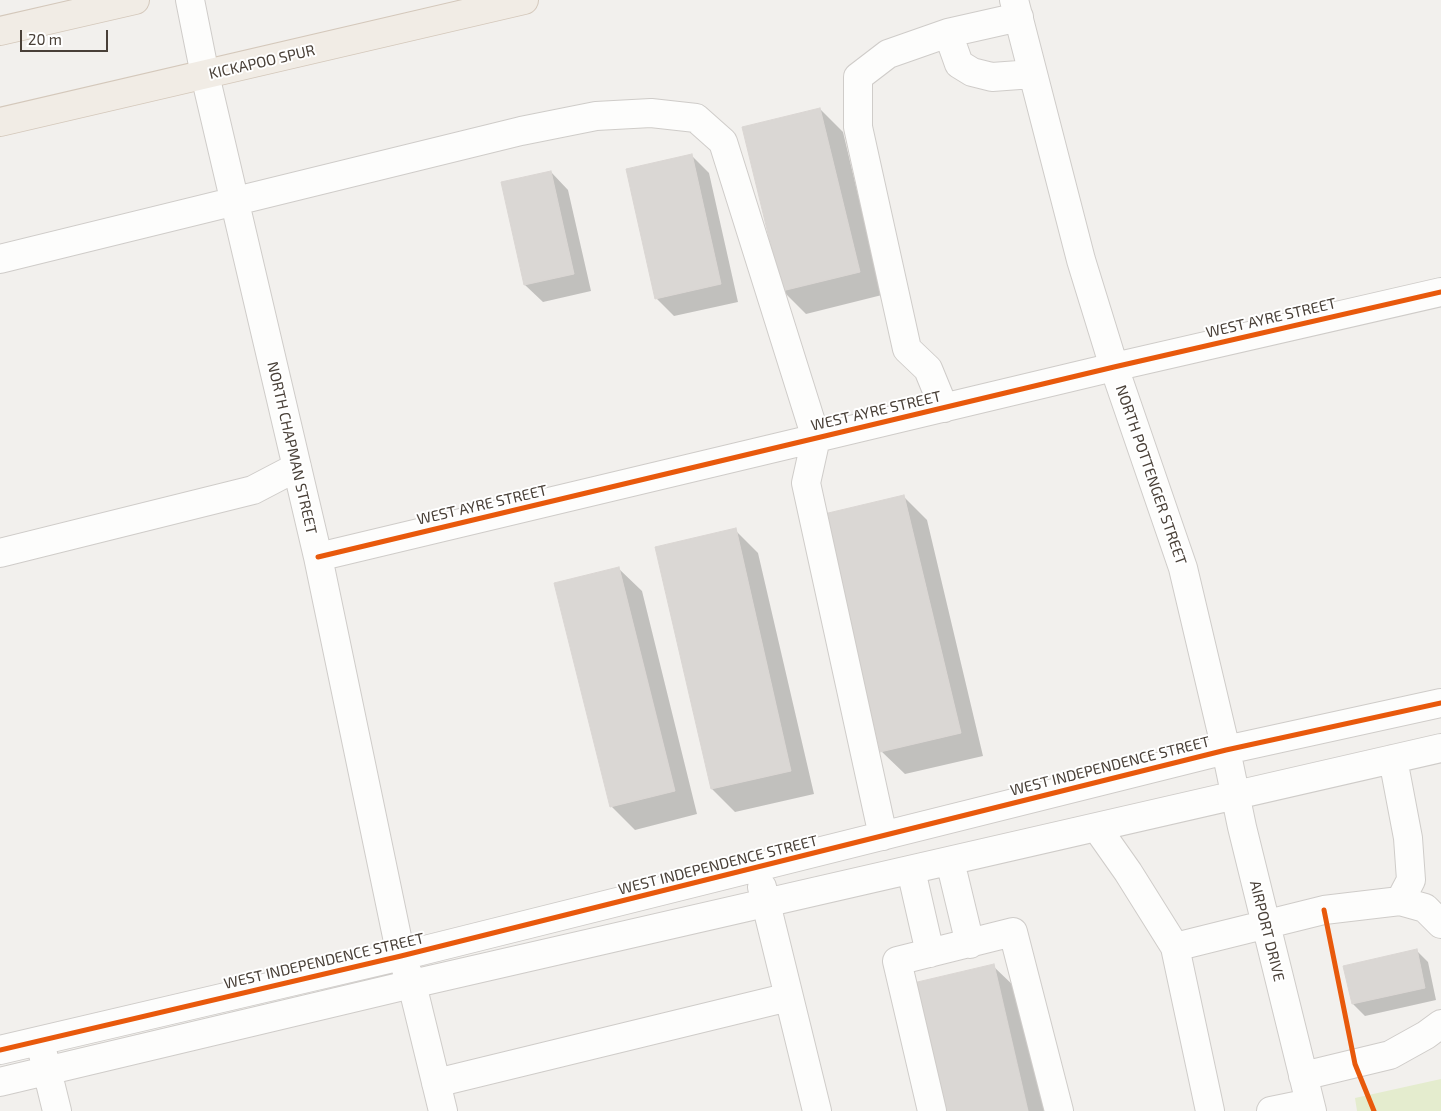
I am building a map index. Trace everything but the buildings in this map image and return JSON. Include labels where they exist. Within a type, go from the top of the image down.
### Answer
[{"type":"main road","points":[[0,31],[135,0]]},
{"type":"main road","name":"KICKAPOO SPUR","points":[[0,122],[524,0]]},
{"type":"street","name":"NORTH CHAPMAN STREET","points":[[190,0],[205,75],[318,557],[401,956],[412,984],[443,1111]]},
{"type":"street","points":[[944,408],[928,369],[907,349],[858,127],[858,77],[888,54],[1016,8]]},
{"type":"street","name":"NORTH POTTENGER STREET","points":[[1016,8],[1081,260],[1114,367],[1183,568],[1226,750]]},
{"type":"street","points":[[948,33],[959,64],[972,72],[992,77],[1033,74]]},
{"type":"street","points":[[0,259],[521,131],[596,116],[651,113],[696,118],[723,142],[816,438],[806,483],[883,836]]},
{"type":"street","name":"WEST AYRE STREET","points":[[318,557],[1114,367],[1441,292]]},
{"type":"street","points":[[0,553],[253,490],[296,467]]},
{"type":"street","name":"WEST INDEPENDENCE STREET","points":[[0,1050],[401,956],[1226,750],[1441,703]]},
{"type":"street","points":[[0,1082],[412,984],[1441,748]]},
{"type":"street","name":"AIRPORT DRIVE","points":[[1226,750],[1235,796],[1311,1107]]},
{"type":"street","points":[[1393,760],[1408,838],[1411,880],[1400,901]]},
{"type":"street","points":[[1097,828],[1128,872],[1175,947],[1210,1111]]},
{"type":"street","points":[[950,861],[970,944]]},
{"type":"street","points":[[758,867],[817,1111]]},
{"type":"street","points":[[911,870],[930,953]]},
{"type":"street","points":[[1175,947],[1324,910],[1400,901],[1426,908],[1441,924]]},
{"type":"street","points":[[932,1111],[897,961],[1013,932],[1059,1111]]},
{"type":"street","points":[[436,1083],[789,997]]},
{"type":"street","points":[[1303,1076],[1390,1056],[1426,1036],[1441,1024]]},
{"type":"street","points":[[40,1040],[57,1111]]},
{"type":"street","points":[[1271,1111],[1311,1107]]},
{"type":"green space","points":[[1441,1079],[1441,1111],[1357,1111],[1355,1098]]},
{"type":"cycle path","points":[[318,557],[1114,367],[1441,292]]},
{"type":"cycle path","points":[[0,1050],[401,956],[1226,750],[1441,703]]},
{"type":"cycle path","points":[[1324,910],[1355,1064],[1374,1111]]}]
